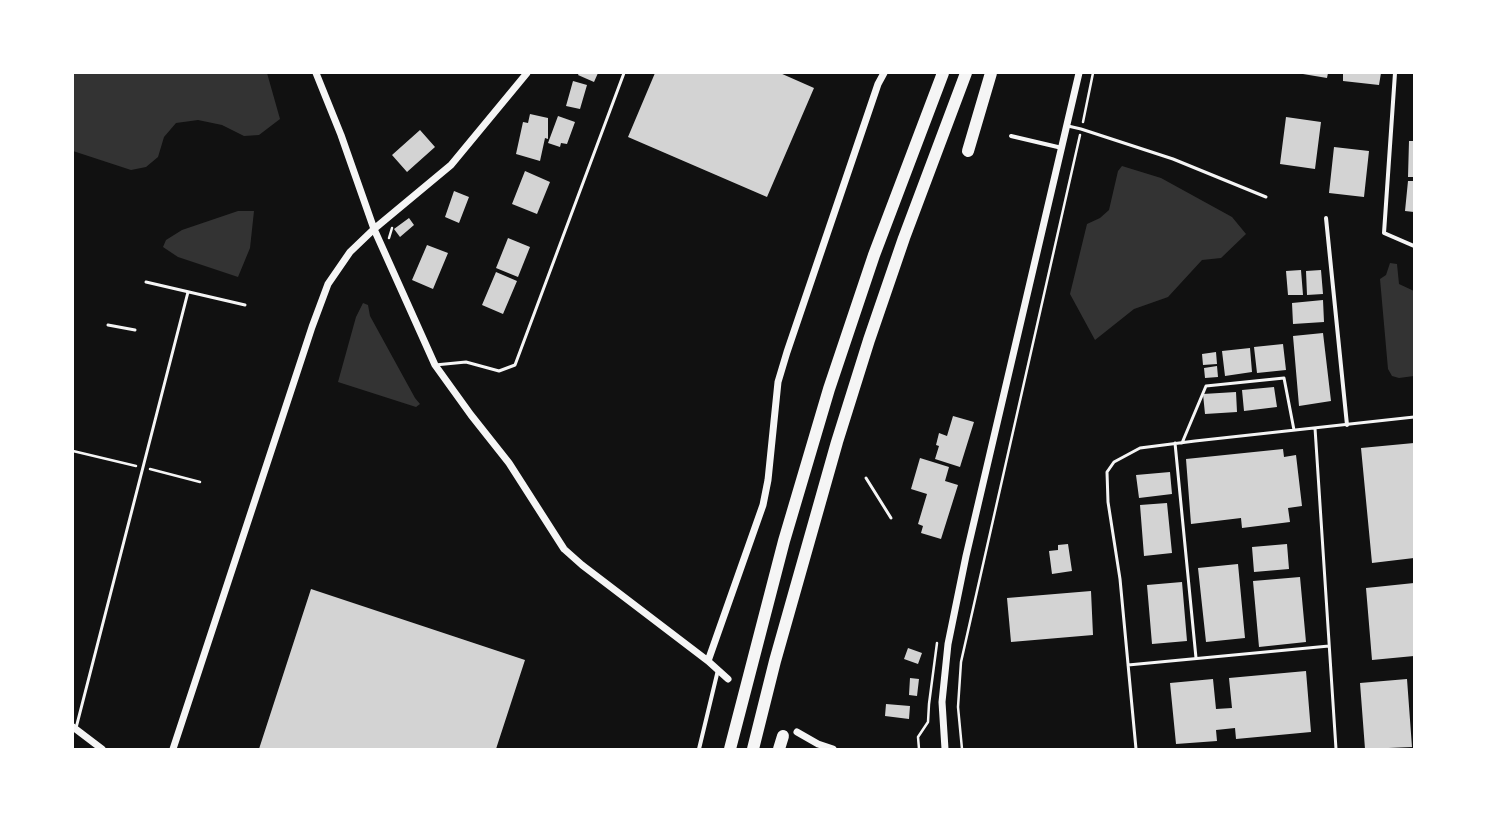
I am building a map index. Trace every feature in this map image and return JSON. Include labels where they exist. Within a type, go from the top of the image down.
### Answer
[{"type":"highway","points":[[730,749],[784,541],[829,388],[874,255],[943,73]]},
{"type":"highway","points":[[754,749],[775,661],[837,442],[869,340],[904,238],[966,73]]},
{"type":"highway","points":[[968,151],[991,73]]},
{"type":"highway","points":[[779,749],[783,736]]},
{"type":"street","points":[[316,73],[341,135],[374,229],[435,365],[471,416],[509,463],[564,549],[582,565],[708,661],[728,679]]},
{"type":"street","points":[[173,749],[312,327],[328,284],[350,252],[374,229],[451,164],[527,73]]},
{"type":"street","points":[[708,661],[763,505],[768,480],[778,382],[878,84],[884,73]]},
{"type":"street","points":[[945,749],[942,702],[948,644],[966,556],[1068,126],[1079,73]]},
{"type":"street","points":[[1395,73],[1384,233],[1414,246]]},
{"type":"street","points":[[1011,136],[1062,148]]},
{"type":"street","points":[[1326,218],[1347,424]]},
{"type":"street","points":[[700,749],[718,670]]},
{"type":"street","points":[[75,729],[102,749]]},
{"type":"street","points":[[797,732],[817,747],[833,749]]},
{"type":"lane","points":[[435,365],[466,362],[499,371],[514,365],[624,73]]},
{"type":"lane","points":[[1068,126],[1173,159],[1266,197]]},
{"type":"lane","points":[[146,282],[245,305]]},
{"type":"lane","points":[[75,729],[188,292]]},
{"type":"lane","points":[[108,325],[135,330]]},
{"type":"lane","points":[[1182,442],[1206,386],[1284,378],[1294,430]]},
{"type":"lane","points":[[1136,749],[1120,579],[1108,502],[1106,472],[1114,462],[1140,448],[1182,442],[1414,417]]},
{"type":"lane","points":[[1315,428],[1336,749]]},
{"type":"lane","points":[[1175,444],[1196,658]]},
{"type":"lane","points":[[866,478],[891,518]]},
{"type":"lane","points":[[1128,664],[1329,646]]},
{"type":"path","points":[[962,749],[958,707],[961,662],[1093,73]]},
{"type":"path","points":[[919,749],[918,737],[928,722],[936,650]]},
{"type":"shaded area","points":[[73,73],[267,73],[280,119],[259,135],[244,136],[222,125],[198,120],[176,123],[164,137],[158,157],[146,167],[131,170],[73,151]]},
{"type":"shaded area","points":[[1122,166],[1161,178],[1232,217],[1246,234],[1221,258],[1202,260],[1168,297],[1134,309],[1095,340],[1070,294],[1087,224],[1100,218],[1109,210],[1118,171]]},
{"type":"shaded area","points":[[238,211],[254,211],[250,248],[238,277],[178,257],[163,247],[166,240],[182,230]]},
{"type":"shaded area","points":[[1390,263],[1397,264],[1399,284],[1414,291],[1414,376],[1399,378],[1392,376],[1388,369],[1380,279],[1386,275]]},
{"type":"shaded area","points":[[363,303],[368,305],[370,316],[415,398],[420,404],[416,407],[338,382],[356,317]]},
{"type":"building","points":[[579,73],[598,73],[594,82],[578,75]]},
{"type":"building","points":[[655,73],[780,73],[814,88],[767,197],[628,137]]},
{"type":"building","points":[[1297,73],[1328,73],[1327,78]]},
{"type":"building","points":[[1343,73],[1381,73],[1379,85],[1343,81]]},
{"type":"building","points":[[573,81],[587,85],[580,109],[566,106]]},
{"type":"building","points":[[530,114],[548,118],[548,139],[545,138],[540,161],[516,154],[523,122],[528,123]]},
{"type":"building","points":[[558,116],[575,122],[567,144],[561,143],[560,147],[548,143]]},
{"type":"building","points":[[1286,117],[1321,122],[1315,169],[1280,164]]},
{"type":"building","points":[[420,130],[435,147],[407,172],[392,155]]},
{"type":"building","points":[[1409,141],[1414,141],[1414,177],[1408,177]]},
{"type":"building","points":[[1334,147],[1369,151],[1364,197],[1329,193]]},
{"type":"building","points":[[525,171],[550,182],[537,214],[512,204]]},
{"type":"building","points":[[1408,181],[1414,181],[1414,212],[1405,211]]},
{"type":"building","points":[[454,191],[469,197],[459,223],[445,217]]},
{"type":"building","points":[[409,218],[414,225],[400,237],[394,229]]},
{"type":"building","points":[[508,238],[530,247],[518,277],[496,268]]},
{"type":"building","points":[[427,245],[448,253],[433,289],[412,280]]},
{"type":"building","points":[[1301,270],[1303,295],[1288,295],[1286,271]]},
{"type":"building","points":[[1321,270],[1323,294],[1307,295],[1306,271]]},
{"type":"building","points":[[496,272],[517,281],[503,314],[482,305]]},
{"type":"building","points":[[1323,300],[1324,322],[1293,324],[1292,303]]},
{"type":"building","points":[[1323,333],[1331,401],[1299,406],[1293,336]]},
{"type":"building","points":[[1283,344],[1286,370],[1257,373],[1254,347]]},
{"type":"building","points":[[1250,348],[1252,372],[1225,376],[1222,351]]},
{"type":"building","points":[[1216,352],[1217,364],[1203,365],[1202,354]]},
{"type":"building","points":[[1217,366],[1218,377],[1205,378],[1204,368]]},
{"type":"building","points":[[1274,387],[1277,407],[1244,411],[1242,390]]},
{"type":"building","points":[[1236,392],[1237,412],[1205,414],[1203,394]]},
{"type":"building","points":[[953,416],[974,422],[960,467],[935,459],[939,446],[936,445],[939,433],[947,436]]},
{"type":"building","points":[[1414,443],[1414,558],[1372,563],[1361,448]]},
{"type":"building","points":[[1283,449],[1284,457],[1296,455],[1302,506],[1288,508],[1290,522],[1242,528],[1241,518],[1191,524],[1186,459]]},
{"type":"building","points":[[920,458],[949,467],[945,481],[958,485],[941,539],[921,533],[923,526],[918,524],[927,494],[911,489]]},
{"type":"building","points":[[1170,472],[1172,494],[1139,498],[1136,475]]},
{"type":"building","points":[[1167,503],[1172,553],[1144,556],[1140,505]]},
{"type":"building","points":[[1068,544],[1072,571],[1052,574],[1049,551],[1058,550],[1058,545]]},
{"type":"building","points":[[1287,544],[1289,569],[1254,572],[1252,547]]},
{"type":"building","points":[[1238,564],[1245,638],[1206,642],[1198,568]]},
{"type":"building","points":[[1300,577],[1306,642],[1259,647],[1253,581]]},
{"type":"building","points":[[1182,582],[1187,641],[1152,644],[1147,585]]},
{"type":"building","points":[[1414,583],[1414,656],[1372,660],[1366,588]]},
{"type":"building","points":[[311,589],[525,660],[496,749],[259,749]]},
{"type":"building","points":[[1091,591],[1093,635],[1011,642],[1007,598]]},
{"type":"building","points":[[908,648],[922,653],[918,664],[904,659]]},
{"type":"building","points":[[1306,671],[1311,732],[1236,739],[1235,728],[1216,730],[1217,741],[1176,744],[1170,683],[1213,679],[1216,709],[1232,708],[1229,678]]},
{"type":"building","points":[[910,678],[919,679],[917,696],[909,695]]},
{"type":"building","points":[[1407,679],[1412,747],[1365,749],[1360,683]]},
{"type":"building","points":[[886,704],[910,706],[909,719],[885,716]]}]
